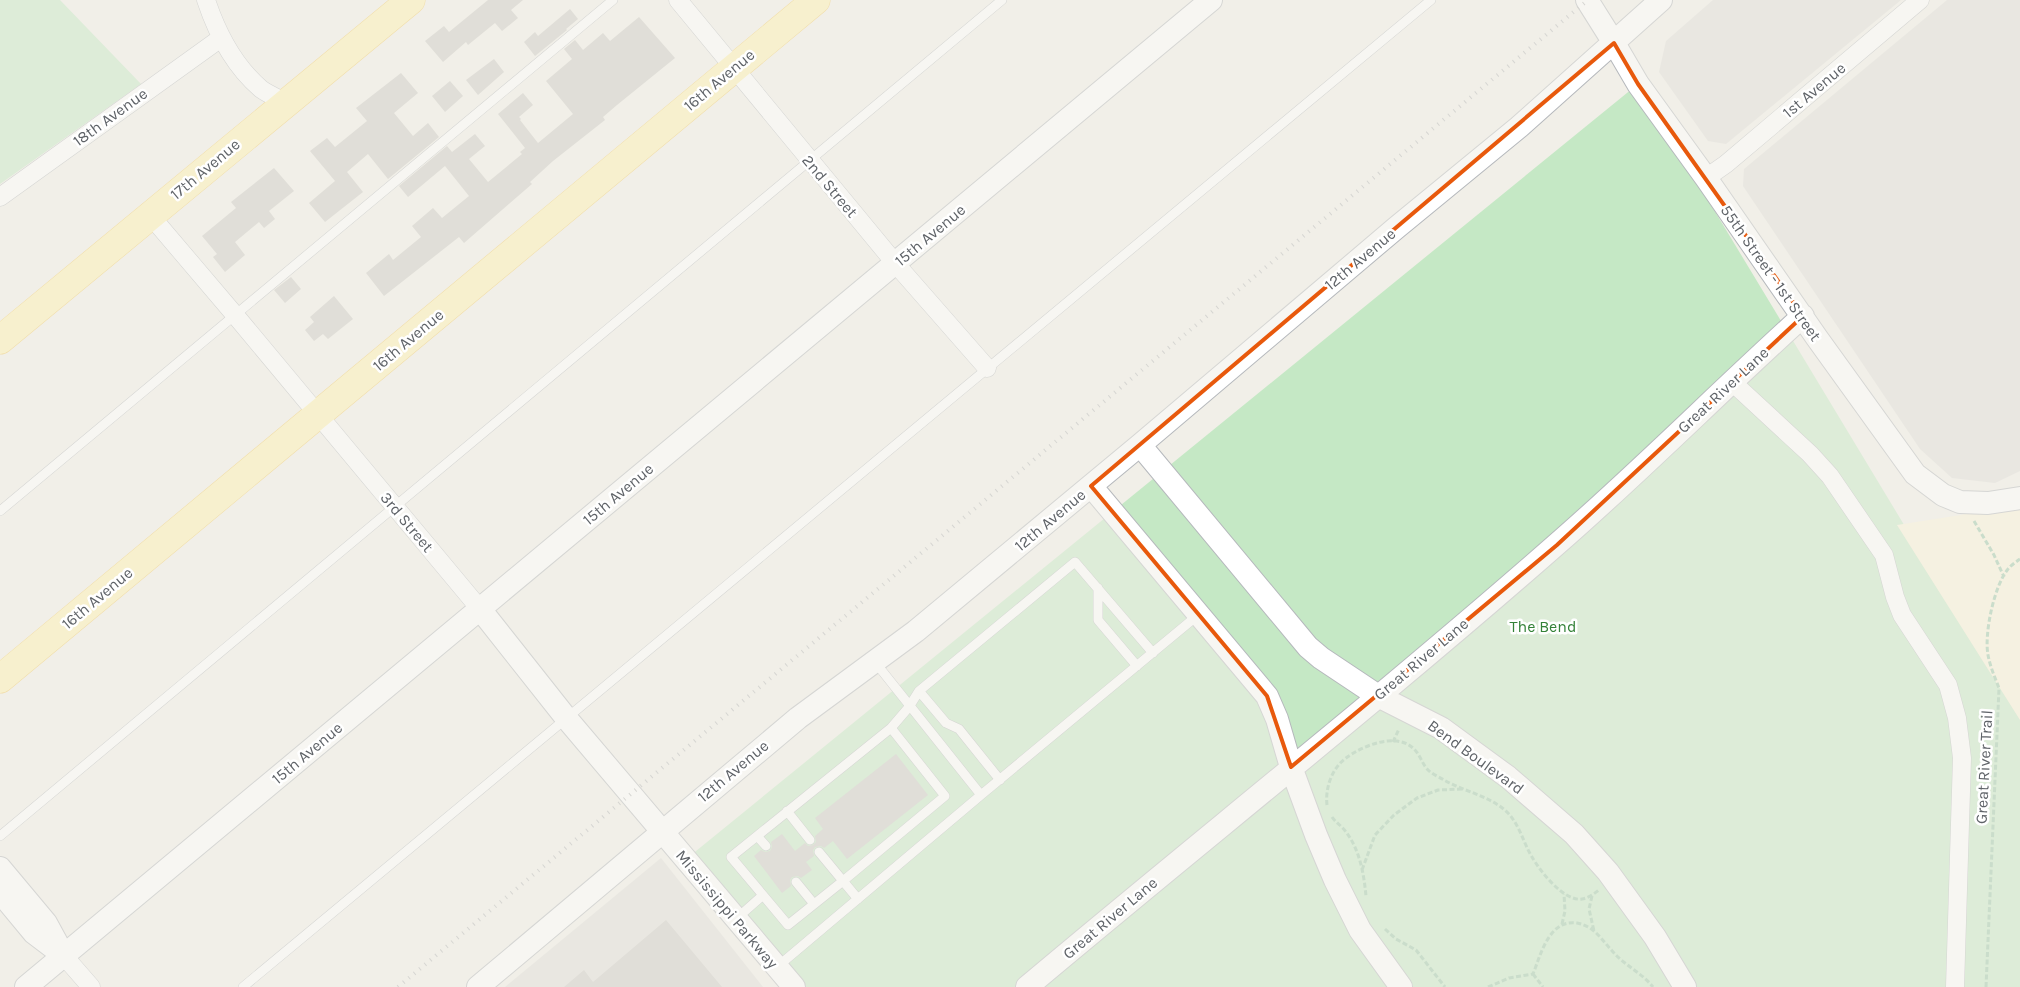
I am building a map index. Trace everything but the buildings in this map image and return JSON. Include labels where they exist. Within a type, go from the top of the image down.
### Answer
[{"type":"main road","name":"17th Avenue","points":[[0,340],[285,102],[411,0]]},
{"type":"main road","name":"16th Avenue","points":[[0,679],[816,0]]},
{"type":"street","points":[[206,0],[221,38],[231,55],[249,77],[263,90],[285,102]]},
{"type":"street","name":"2nd Street","points":[[678,0],[895,263],[987,368]]},
{"type":"street","name":"15th Avenue","points":[[26,987],[1211,0]]},
{"type":"street","name":"55th Street - 1st Street","points":[[1586,0],[1638,84],[1915,474],[1943,495],[1960,502],[1988,504],[2020,498]]},
{"type":"street","name":"12th Avenue","points":[[478,987],[661,831],[798,718],[916,631],[1091,486],[1389,234],[1519,127],[1661,0]]},
{"type":"street","name":"1st Avenue","points":[[1706,178],[1726,164],[1920,0]]},
{"type":"street","name":"18th Avenue","points":[[0,197],[221,38]]},
{"type":"street","name":"3rd Street","points":[[150,215],[480,609],[567,719],[661,831]]},
{"type":"street","name":"Great River Lane","points":[[1027,987],[1557,545],[1803,316]]},
{"type":"street","points":[[1731,381],[1810,454],[1830,476],[1884,555],[1895,597],[1902,615],[1948,685],[1957,718],[1962,758],[1955,987]]},
{"type":"street","name":"Bend Boulevard","points":[[1140,445],[1308,647],[1321,658],[1378,696],[1441,728],[1508,777],[1574,834],[1614,881],[1655,937],[1685,987]]},
{"type":"street","points":[[1091,486],[1267,696],[1316,835],[1360,930],[1400,987]]},
{"type":"street","name":"Mississippi Parkway","points":[[661,831],[794,987]]},
{"type":"street","points":[[0,868],[46,923],[64,956]]},
{"type":"street","points":[[0,892],[34,933],[64,956],[91,987]]},
{"type":"lane","points":[[0,511],[613,0]]},
{"type":"lane","points":[[0,836],[1002,0]]},
{"type":"lane","points":[[243,987],[1431,0]]},
{"type":"lane","points":[[891,728],[945,796],[788,925],[731,857],[891,728],[920,691],[1076,562],[1153,653]]},
{"type":"lane","points":[[1098,588],[1098,620],[1137,666]]},
{"type":"lane","points":[[777,967],[1199,614]]},
{"type":"lane","points":[[875,662],[981,796]]},
{"type":"lane","points":[[920,691],[946,723],[959,729],[1000,780]]},
{"type":"lane","points":[[787,811],[810,840]]},
{"type":"lane","points":[[758,836],[766,846]]},
{"type":"lane","points":[[819,852],[858,899]]},
{"type":"lane","points":[[796,882],[814,904]]},
{"type":"lane","points":[[736,919],[763,895]]},
{"type":"path","points":[[1960,502],[1994,555],[2004,577]]},
{"type":"path","name":"Great River Trail","points":[[1986,987],[1999,688],[1988,654],[1988,635],[1992,608],[2000,584],[2008,569],[2020,559]]},
{"type":"path","points":[[1367,901],[1362,870],[1353,843],[1345,830],[1334,821],[1328,812],[1326,794],[1330,779],[1340,763],[1356,751],[1372,743],[1389,741],[1403,743],[1412,747],[1428,770],[1446,781],[1495,802],[1508,814],[1520,831],[1531,856],[1549,880],[1564,893],[1581,899],[1592,895],[1614,881]]},
{"type":"path","points":[[1362,870],[1375,835],[1394,815],[1417,798],[1438,790],[1464,789]]},
{"type":"path","points":[[1533,974],[1543,948],[1554,931],[1562,924],[1565,911],[1564,893]]},
{"type":"path","points":[[1592,895],[1589,909],[1594,931]]},
{"type":"path","points":[[1379,924],[1396,938],[1416,950],[1445,987]]},
{"type":"path","points":[[1562,924],[1582,924],[1594,931],[1616,955],[1653,987]]},
{"type":"path","points":[[1488,987],[1509,978],[1533,974]]},
{"type":"path","points":[[1533,974],[1543,987]]},
{"type":"highlighted area","points":[[1614,43],[1638,84],[1803,316],[1557,545],[1291,767],[1267,696],[1091,486]]},
{"type":"shaded area","points":[[1713,0],[1901,0],[1726,144],[1708,141],[1659,72],[1666,41]]},
{"type":"shaded area","points":[[1947,0],[2020,0],[2020,471],[1995,483],[1952,478],[1920,449],[1743,186],[1744,169]]},
{"type":"shaded area","points":[[661,858],[763,987],[505,987]]},
{"type":"green space","points":[[0,0],[60,0],[141,84],[0,184]]},
{"type":"green space","name":"The Bend","points":[[1638,84],[2020,717],[2020,987],[783,987],[685,860]]},
{"type":"sand","points":[[2020,495],[2020,720],[1897,525],[1961,515]]},
{"type":"railway","points":[[398,987],[1588,0]]}]
